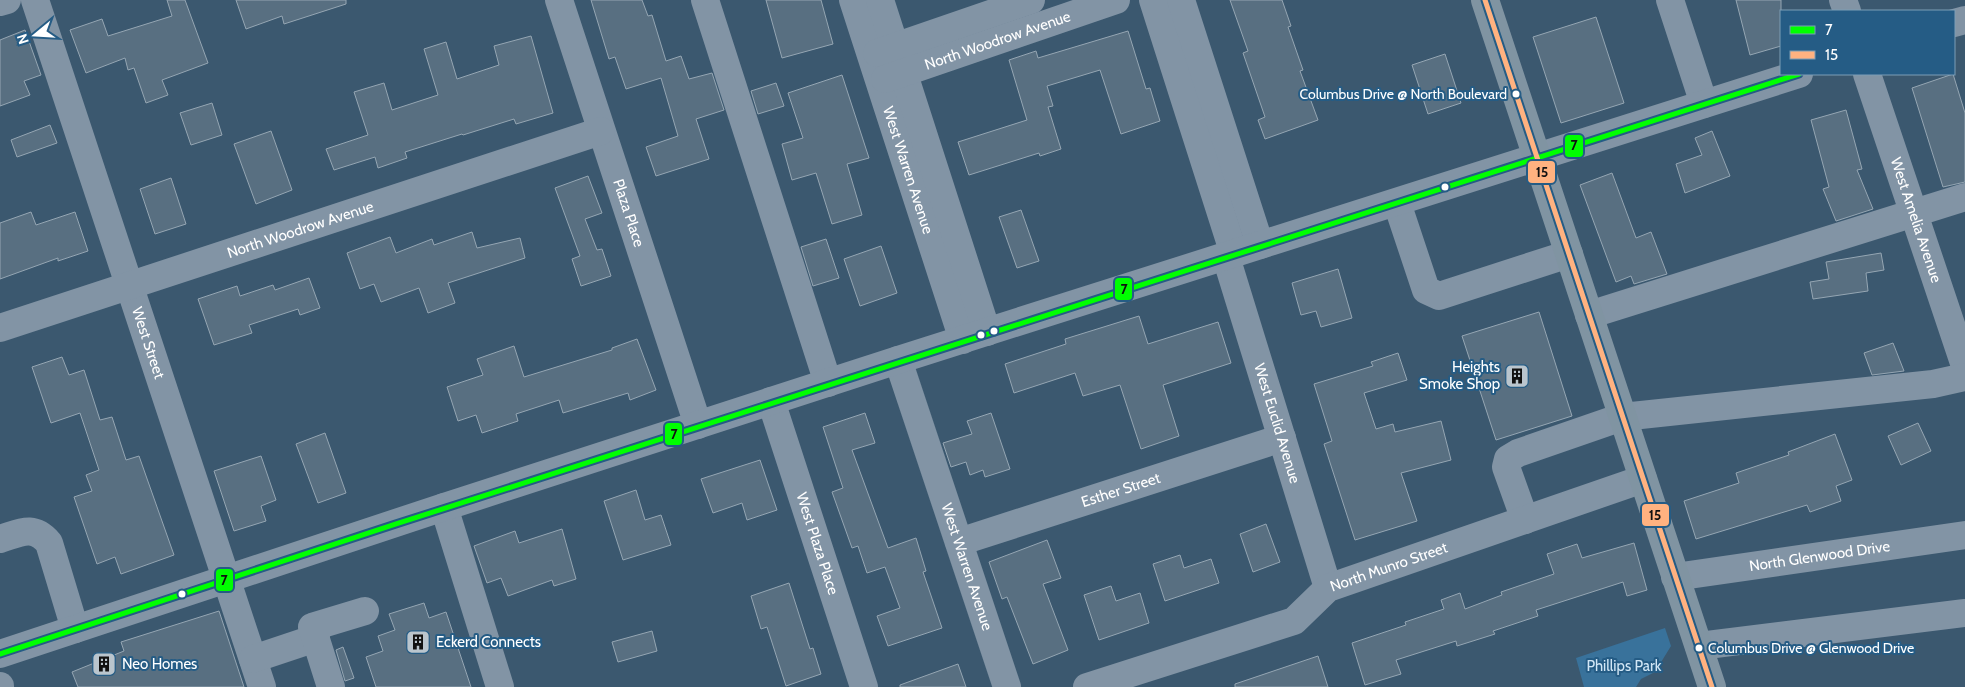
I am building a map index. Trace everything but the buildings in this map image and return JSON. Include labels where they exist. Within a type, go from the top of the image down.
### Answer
[{"type":"main road","points":[[1485,0],[1712,687]]},
{"type":"street","points":[[0,2],[7,0]]},
{"type":"street","name":"West Street","points":[[35,0],[262,687]]},
{"type":"street","name":"Plaza Place","points":[[559,0],[698,425]]},
{"type":"street","points":[[705,0],[828,383]]},
{"type":"street","name":"West Warren Avenue","points":[[853,0],[887,64],[975,336]]},
{"type":"street","name":"West Warren Avenue","points":[[880,0],[887,64]]},
{"type":"street","name":"North Woodrow Avenue","points":[[887,64],[1031,0]]},
{"type":"street","name":"North Woodrow Avenue","points":[[887,64],[1116,0]]},
{"type":"street","name":"West Euclid Avenue","points":[[1153,0],[1328,588]]},
{"type":"street","points":[[1181,0],[1260,245]]},
{"type":"street","points":[[1670,0],[1704,104]]},
{"type":"street","points":[[0,654],[444,507],[898,360],[1796,75]]},
{"type":"street","name":"West Amelia Avenue","points":[[1868,75],[1965,366]]},
{"type":"street","name":"North Woodrow Avenue","points":[[0,328],[601,131]]},
{"type":"street","points":[[1589,315],[1965,197]]},
{"type":"street","points":[[1397,203],[1426,290],[1439,296],[1568,254]]},
{"type":"street","name":"West Warren Avenue","points":[[898,360],[1007,687]]},
{"type":"street","points":[[1525,520],[1506,467],[1508,459],[1518,453],[1622,417],[1933,384],[1965,376]]},
{"type":"street","name":"West Plaza Place","points":[[771,401],[864,687]]},
{"type":"street","name":"Esther Street","points":[[959,542],[1282,438]]},
{"type":"street","name":"North Munro Street","points":[[1087,687],[1294,620],[1328,588],[1643,479]]},
{"type":"street","points":[[444,507],[500,687]]},
{"type":"street","points":[[0,539],[33,531],[43,536],[49,543],[76,629]]},
{"type":"street","name":"North Glenwood Drive","points":[[1675,576],[1965,535]]},
{"type":"street","points":[[331,687],[312,627],[365,611]]},
{"type":"street","points":[[1698,646],[1965,613]]},
{"type":"street","points":[[253,659],[316,638]]},
{"type":"green space","name":"Phillips Park","points":[[1665,628],[1671,646],[1655,672],[1641,679],[1636,687],[1584,687],[1576,658]]},
{"type":"transit line","name":"15","points":[[1485,0],[1712,687]]},
{"type":"transit line","name":"7","points":[[0,654],[1123,289],[1796,75]]},
{"type":"place","name":"Columbus Drive @ North Boulevard","points":[[1516,94]]},
{"type":"place","name":"Heights Smoke Shop","points":[[1517,376]]},
{"type":"place","name":"Eckerd Connects","points":[[418,642]]},
{"type":"place","name":"Columbus Drive @ Glenwood Drive","points":[[1699,648]]},
{"type":"place","name":"Neo Homes","points":[[104,664]]}]
